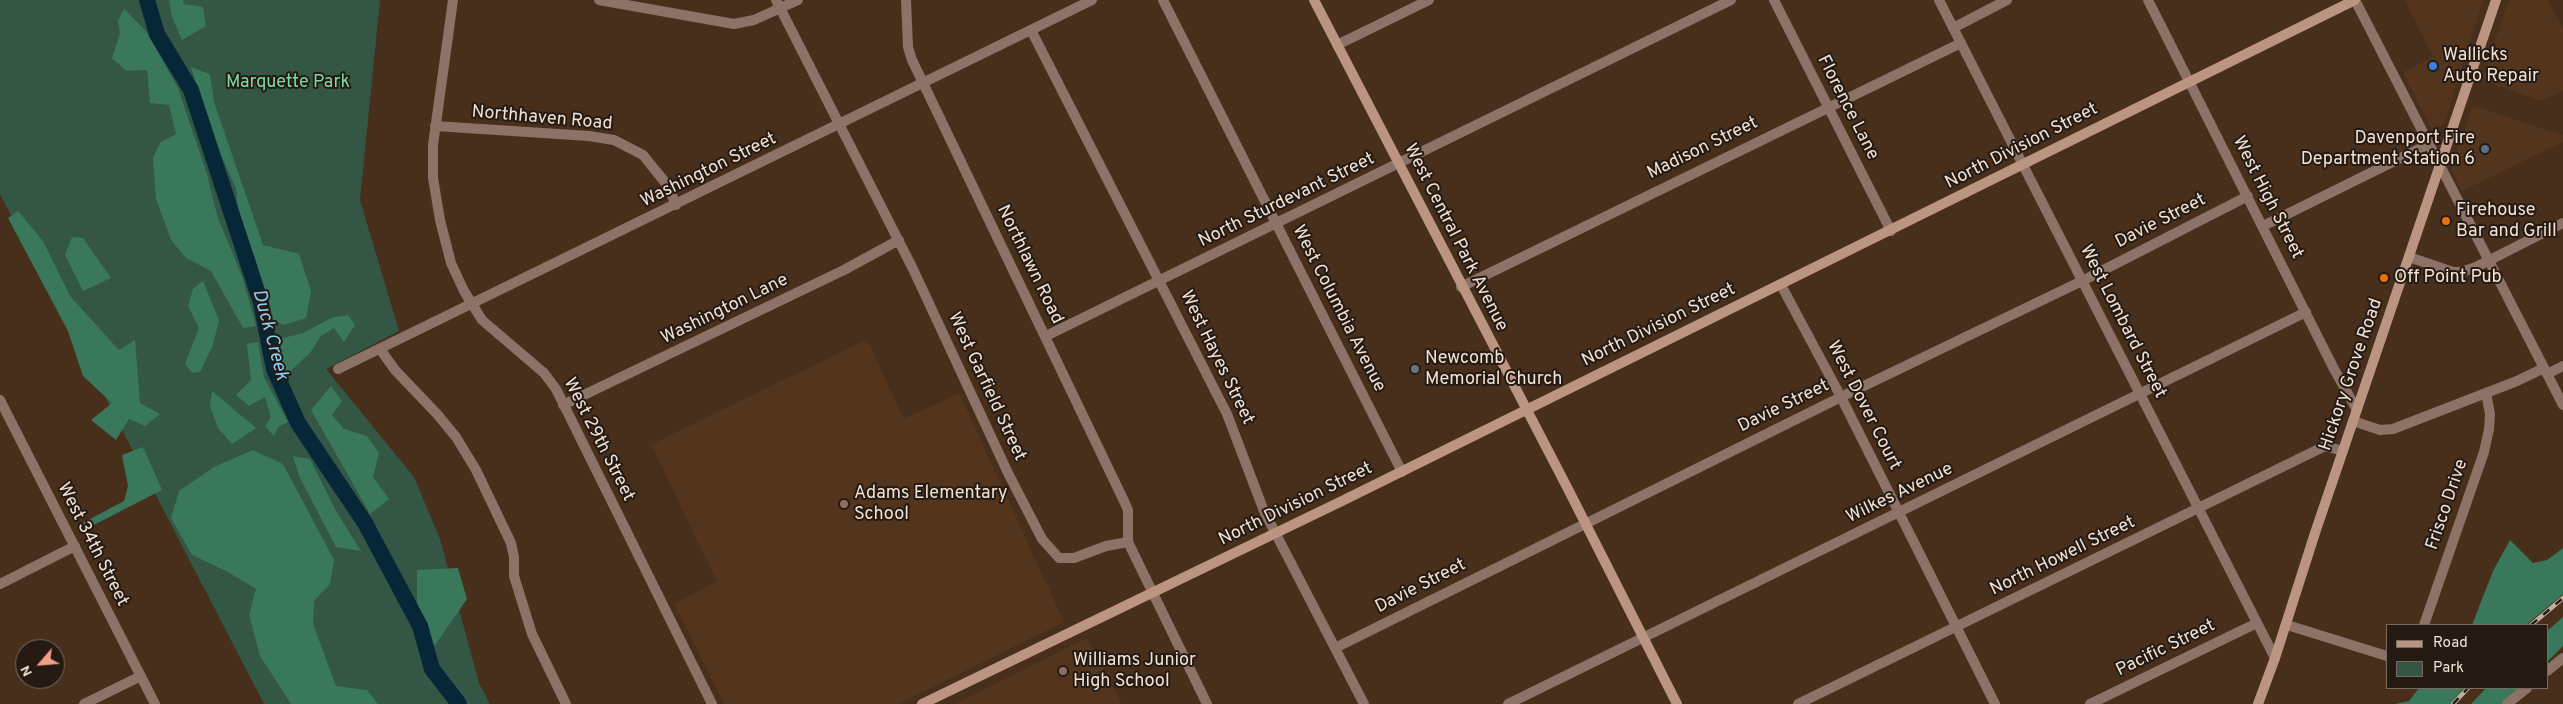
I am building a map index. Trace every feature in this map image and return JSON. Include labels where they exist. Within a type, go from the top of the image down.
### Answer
[{"type":"main road","name":"West Central Park Avenue","points":[[1314,0],[1677,704]]},
{"type":"main road","name":"North Division Street","points":[[922,704],[1402,472],[1525,409],[1891,231],[2355,0]]},
{"type":"main road","name":"Hickory Grove Road","points":[[2258,704],[2496,0]]},
{"type":"street","name":"West 29th Street","points":[[453,0],[435,126],[433,178],[440,220],[451,263],[482,320],[544,373],[563,405],[712,704]]},
{"type":"street","points":[[599,0],[734,24],[754,20],[778,4],[798,0]]},
{"type":"street","name":"Northlawn Road","points":[[906,0],[908,47],[923,83],[1124,501],[1128,510],[1128,542]]},
{"type":"street","name":"Washington Street","points":[[338,369],[1092,0]]},
{"type":"street","name":"West Columbia Avenue","points":[[1163,0],[1402,472]]},
{"type":"street","points":[[1337,45],[1429,0]]},
{"type":"street","name":"North Sturdevant Street","points":[[1046,336],[1731,0]]},
{"type":"street","name":"Florence Lane","points":[[1774,0],[1891,231]]},
{"type":"street","name":"West Lombard Street","points":[[1939,0],[2275,658]]},
{"type":"street","points":[[1953,28],[2007,0]]},
{"type":"street","name":"West High Street","points":[[2148,0],[2334,370],[2357,410]]},
{"type":"street","points":[[2355,0],[2563,405]]},
{"type":"street","name":"West Garfield Street","points":[[778,4],[899,240],[1008,473],[1042,539],[1059,558],[1074,558],[1106,546],[1128,542]]},
{"type":"street","name":"West Hayes Street","points":[[1030,30],[1227,414],[1251,480],[1276,533],[1364,704]]},
{"type":"street","name":"Madison Street","points":[[1461,287],[1828,106],[1961,43]]},
{"type":"street","name":"Northhaven Road","points":[[435,126],[589,136],[614,140],[643,155],[668,186],[676,205]]},
{"type":"street","points":[[2263,226],[2429,144]]},
{"type":"street","name":"Davie Street","points":[[1335,648],[1840,397],[2082,281],[2248,196]]},
{"type":"street","points":[[2409,257],[2453,272],[2468,270],[2490,261],[2563,223]]},
{"type":"street","name":"Washington Lane","points":[[563,405],[844,270],[899,240]]},
{"type":"street","name":"West Dover Court","points":[[1781,285],[1899,512],[1995,704]]},
{"type":"street","name":"Wilkes Avenue","points":[[1508,704],[2141,395],[2306,312]]},
{"type":"street","points":[[380,349],[394,370],[437,414],[456,437],[476,470],[511,543],[514,557],[514,576],[532,634],[566,704]]},
{"type":"street","points":[[2353,421],[2380,430],[2392,429],[2563,366]]},
{"type":"street","name":"Frisco Drive","points":[[2424,624],[2485,446],[2490,414],[2486,393]]},
{"type":"street","name":"West 34th Street","points":[[0,400],[4,419],[75,546],[155,704]]},
{"type":"street","name":"North Howell Street","points":[[1798,704],[2198,510],[2325,446],[2343,451]]},
{"type":"street","points":[[1128,542],[1207,704]]},
{"type":"street","points":[[0,584],[75,546]]},
{"type":"street","name":"Pacific Street","points":[[2090,704],[2256,623]]},
{"type":"street","points":[[2286,625],[2386,656]]},
{"type":"street","points":[[2548,670],[2563,658]]},
{"type":"street","points":[[84,704],[141,676]]},
{"type":"street","points":[[2507,704],[2526,689]]},
{"type":"shaded area","points":[[2404,0],[2483,0],[2444,124],[2433,131],[2403,72],[2433,57]]},
{"type":"shaded area","points":[[2509,0],[2548,0],[2563,29],[2563,91],[2541,101],[2482,80]]},
{"type":"shaded area","points":[[2473,106],[2563,135],[2563,142],[2462,191],[2451,169]]},
{"type":"shaded area","name":"Adams Elementary School","points":[[867,339],[904,419],[959,393],[1064,622],[898,704],[724,704],[674,604],[717,581],[651,445]]},
{"type":"shaded area","name":"Williams Junior High School","points":[[1087,638],[1122,704],[954,704]]},
{"type":"green space","name":"Marquette Park","points":[[0,0],[380,0],[360,200],[399,331],[326,369],[414,477],[440,539],[479,683],[490,704],[264,704],[0,194]]},
{"type":"green space","points":[[169,0],[183,0],[184,4],[203,7],[206,26],[182,40],[172,17]]},
{"type":"green space","points":[[124,9],[146,31],[178,88],[207,174],[217,215],[243,279],[256,326],[243,328],[211,271],[186,258],[171,240],[156,199],[153,157],[161,142],[176,134],[169,105],[150,103],[147,70],[126,71],[112,58],[120,33],[118,21]]},
{"type":"green space","points":[[191,67],[210,74],[214,102],[263,245],[299,254],[311,291],[306,318],[284,325],[272,320],[254,255],[239,222],[236,188],[212,136]]},
{"type":"green space","points":[[18,211],[43,241],[70,296],[89,317],[119,350],[135,340],[140,403],[160,414],[145,426],[129,419],[116,440],[91,420],[112,403],[83,376],[68,331],[8,218]]},
{"type":"green space","points":[[72,237],[83,238],[111,278],[83,291],[65,255]]},
{"type":"green space","points":[[203,281],[219,320],[213,345],[200,372],[192,373],[185,364],[199,328],[188,306],[193,289]]},
{"type":"green space","points":[[348,315],[355,325],[344,342],[334,328],[321,336],[310,353],[286,375],[275,340],[303,333],[331,318]]},
{"type":"green space","points":[[258,342],[264,377],[288,422],[278,427],[274,436],[265,426],[271,417],[265,397],[249,406],[236,395],[251,380],[247,344]]},
{"type":"green space","points":[[331,386],[342,401],[332,415],[344,429],[367,436],[379,453],[373,477],[389,499],[370,514],[311,410]]},
{"type":"green space","points":[[212,391],[256,428],[232,444],[218,428],[210,406]]},
{"type":"green space","points":[[143,447],[162,490],[80,532],[77,526],[124,501],[128,486],[122,455]]},
{"type":"green space","points":[[253,450],[283,464],[334,560],[330,584],[314,601],[313,624],[336,686],[367,690],[378,704],[291,704],[260,656],[249,615],[256,589],[228,572],[192,555],[171,518],[179,491],[214,467]]},
{"type":"green space","points":[[293,456],[310,459],[336,511],[361,551],[336,547],[300,478]]},
{"type":"green space","points":[[2510,540],[2533,563],[2547,560],[2563,548],[2563,594],[2527,624],[2472,624],[2493,571]]},
{"type":"green space","points":[[458,568],[467,599],[433,648],[417,603],[417,570]]},
{"type":"green space","points":[[2563,617],[2563,646],[2548,661],[2548,630]]},
{"type":"green space","points":[[2418,689],[2463,689],[2450,704],[2395,704],[2409,701]]},
{"type":"green space","points":[[2485,689],[2518,689],[2502,704],[2471,704]]},
{"type":"waterway","name":"Duck Creek","points":[[147,0],[157,34],[191,90],[261,303],[274,369],[298,423],[365,523],[420,626],[432,669],[459,704]]},
{"type":"railway","points":[[2532,624],[2563,598]]},
{"type":"railway","points":[[2453,704],[2467,689]]},
{"type":"place","name":"Wallicks Auto Repair","points":[[2433,66]]},
{"type":"place","name":"Davenport Fire Department Station 6","points":[[2485,149]]},
{"type":"place","name":"Firehouse Bar and Grill","points":[[2446,221]]},
{"type":"place","name":"Off Point Pub","points":[[2384,278]]},
{"type":"place","name":"Newcomb Memorial Church","points":[[1415,369]]},
{"type":"place","name":"Adams Elementary School","points":[[844,504]]},
{"type":"place","name":"Williams Junior High School","points":[[1063,671]]}]
